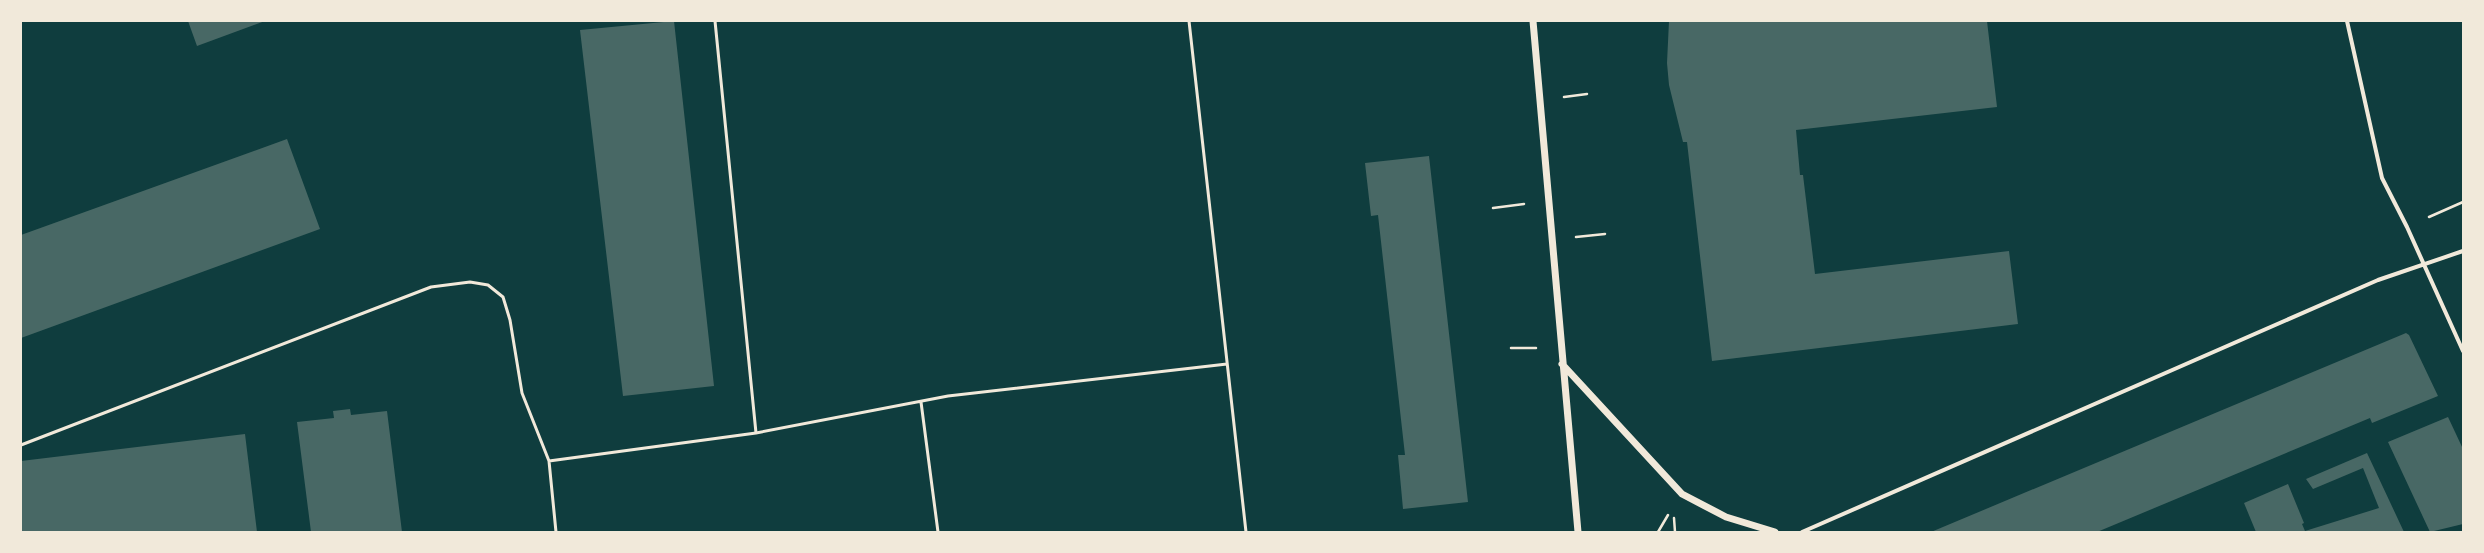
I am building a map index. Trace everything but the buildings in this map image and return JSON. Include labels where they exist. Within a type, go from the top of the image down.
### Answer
[{"type":"street","points":[[1533,21],[1562,364],[1578,532]]},
{"type":"street","points":[[2347,21],[2382,178],[2407,227],[2463,351]]},
{"type":"street","points":[[1802,532],[2378,280],[2424,266],[2463,251]]},
{"type":"street","points":[[1562,364],[1682,494],[1726,517],[1775,532]]},
{"type":"lane","points":[[715,21],[756,433]]},
{"type":"lane","points":[[1189,21],[1246,532]]},
{"type":"lane","points":[[21,445],[431,287],[470,282],[488,285],[503,297],[510,320],[522,393],[549,461],[556,532]]},
{"type":"lane","points":[[549,461],[756,433],[948,396],[1227,364]]},
{"type":"lane","points":[[921,402],[938,532]]},
{"type":"path","points":[[1493,208],[1549,201]]},
{"type":"path","points":[[2407,227],[2463,202]]},
{"type":"path","points":[[1658,532],[1670,513]]},
{"type":"path","points":[[1674,513],[1675,532]]}]
